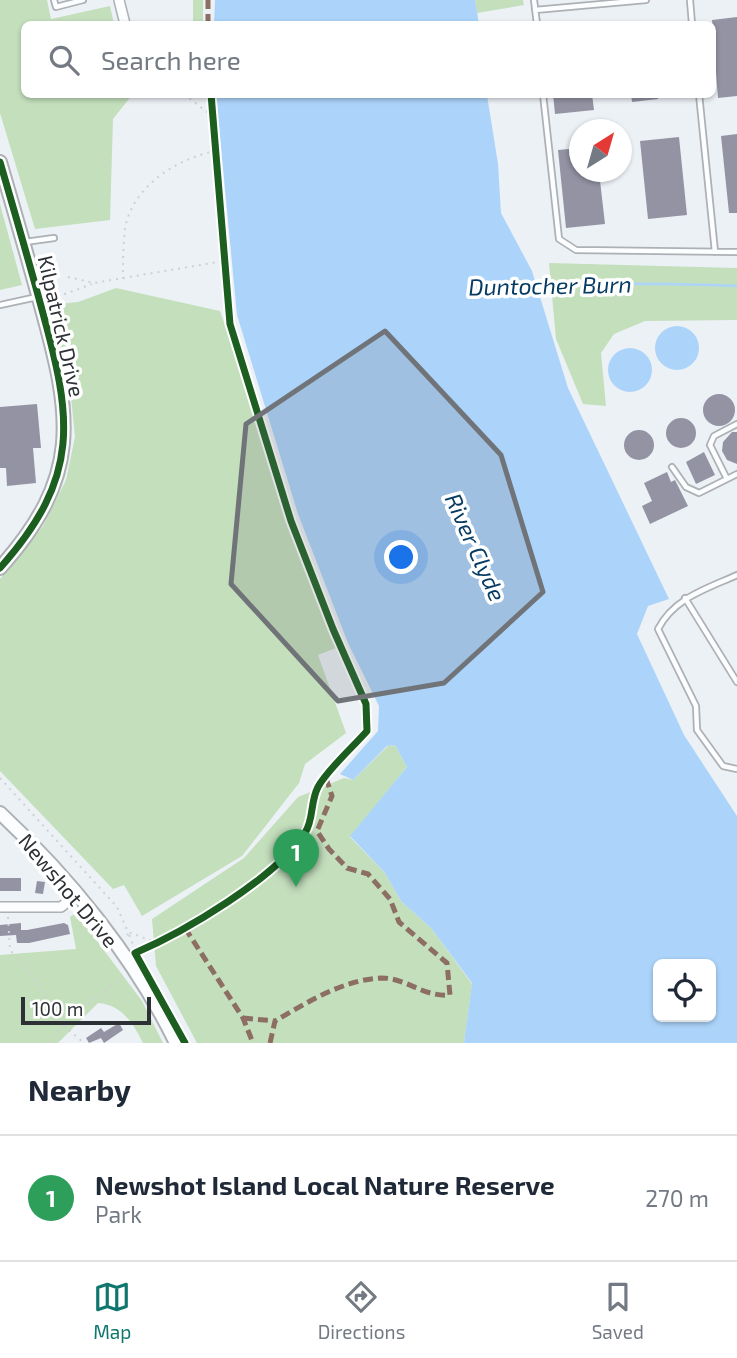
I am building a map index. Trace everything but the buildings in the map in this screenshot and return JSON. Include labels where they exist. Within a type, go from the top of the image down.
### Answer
[{"type":"street","points":[[119,0],[124,21]]},
{"type":"street","name":"Kilpatrick Drive","points":[[0,162],[40,299],[63,392],[66,431],[58,476],[38,518],[0,568]]},
{"type":"street","name":"Newshot Drive","points":[[0,813],[32,844],[120,950],[176,1043]]},
{"type":"street","points":[[4,908],[61,906],[76,895]]},
{"type":"lane","points":[[54,0],[56,7],[83,0]]},
{"type":"lane","points":[[534,0],[537,21]]},
{"type":"lane","points":[[535,10],[646,0]]},
{"type":"lane","points":[[690,0],[692,21]]},
{"type":"lane","points":[[543,98],[559,239],[576,250],[737,252]]},
{"type":"lane","points":[[699,98],[715,252]]},
{"type":"lane","points":[[24,242],[54,238]]},
{"type":"lane","points":[[0,305],[40,299]]},
{"type":"lane","points":[[727,480],[710,445],[714,436],[737,424]]},
{"type":"lane","points":[[672,467],[686,488],[699,493],[737,474]]},
{"type":"lane","points":[[737,575],[685,598],[666,613],[658,629],[696,706],[697,730],[723,766],[737,769]]},
{"type":"lane","points":[[685,598],[737,682]]},
{"type":"path","points":[[189,98],[212,116]]},
{"type":"path","points":[[123,278],[125,226],[140,198],[169,168],[193,155],[215,151]]},
{"type":"path","points":[[40,299],[94,283],[224,261]]},
{"type":"path","points":[[68,277],[94,283]]},
{"type":"path","points":[[0,778],[117,907],[135,953]]},
{"type":"path","points":[[4,908],[10,950],[29,972],[64,1025],[84,1043]]},
{"type":"path","points":[[128,932],[158,943]]},
{"type":"path","points":[[120,950],[127,944],[128,932]]},
{"type":"path","points":[[48,1043],[64,1025],[126,975],[124,972]]},
{"type":"highlighted area","points":[[385,331],[501,455],[543,592],[444,683],[338,701],[231,584],[246,424]]},
{"type":"green space","points":[[0,0],[47,0],[51,19],[110,6],[113,21],[21,21],[21,98],[130,98],[113,119],[110,220],[35,229],[0,113]]},
{"type":"green space","points":[[193,0],[203,0],[203,21],[193,21]]},
{"type":"green space","points":[[475,0],[523,0],[524,5],[477,13]]},
{"type":"green space","points":[[0,204],[22,285],[0,290]]},
{"type":"green space","points":[[549,263],[737,268],[737,320],[645,321],[614,334],[601,353],[606,406],[583,404],[556,339]]},
{"type":"green space","points":[[116,288],[220,311],[336,648],[318,655],[346,733],[305,764],[299,783],[242,856],[142,916],[124,885],[113,889],[0,771],[0,579],[43,526],[66,480],[75,437],[70,387],[49,305],[78,302]]},
{"type":"green space","points":[[395,745],[407,767],[350,837],[385,873],[401,901],[431,928],[472,984],[464,1043],[197,1043],[156,966],[152,919],[244,858],[298,797],[344,778],[353,780],[388,746]]},
{"type":"green space","points":[[76,913],[142,1001],[163,1043],[143,1043],[126,1016],[114,1007],[98,1003],[58,1043],[0,1043],[0,955],[76,949],[70,917]]},
{"type":"water","points":[[215,0],[475,0],[478,21],[214,21]]},
{"type":"water","name":"River Clyde","points":[[216,98],[487,98],[498,164],[501,213],[532,271],[568,388],[669,599],[648,606],[637,634],[684,735],[737,816],[737,1043],[464,1043],[472,983],[431,928],[401,901],[385,873],[350,836],[407,767],[395,745],[387,746],[353,780],[340,774],[378,731],[379,706],[348,643],[298,514],[237,315]]},
{"type":"water","points":[[677,326],[693,332],[699,348],[693,364],[677,370],[661,364],[655,348],[661,332]]},
{"type":"water","points":[[630,348],[646,354],[652,370],[646,386],[630,392],[614,386],[608,370],[614,354]]},
{"type":"waterway","name":"Duntocher Burn","points":[[534,283],[737,286]]},
{"type":"marked path","points":[[208,0],[208,21]]},
{"type":"marked path","points":[[270,1043],[275,1021],[326,993],[368,979],[391,979],[431,993],[450,995],[447,963],[399,922],[390,899],[368,874],[347,868],[317,831],[332,796],[326,778]]},
{"type":"marked path","points":[[185,928],[243,1018],[253,1043]]},
{"type":"marked path","points":[[243,1018],[275,1021]]},
{"type":"cycle path","points":[[185,1043],[135,953],[203,918],[273,868],[305,833],[322,780],[367,731],[366,704],[291,521],[230,324],[211,98]]},
{"type":"cycle path","points":[[0,162],[52,346],[63,414],[63,444],[57,474],[45,504],[27,535],[0,568]]},
{"type":"place","name":"Newshot Island Local Nature Reserve","points":[[296,887]]}]
